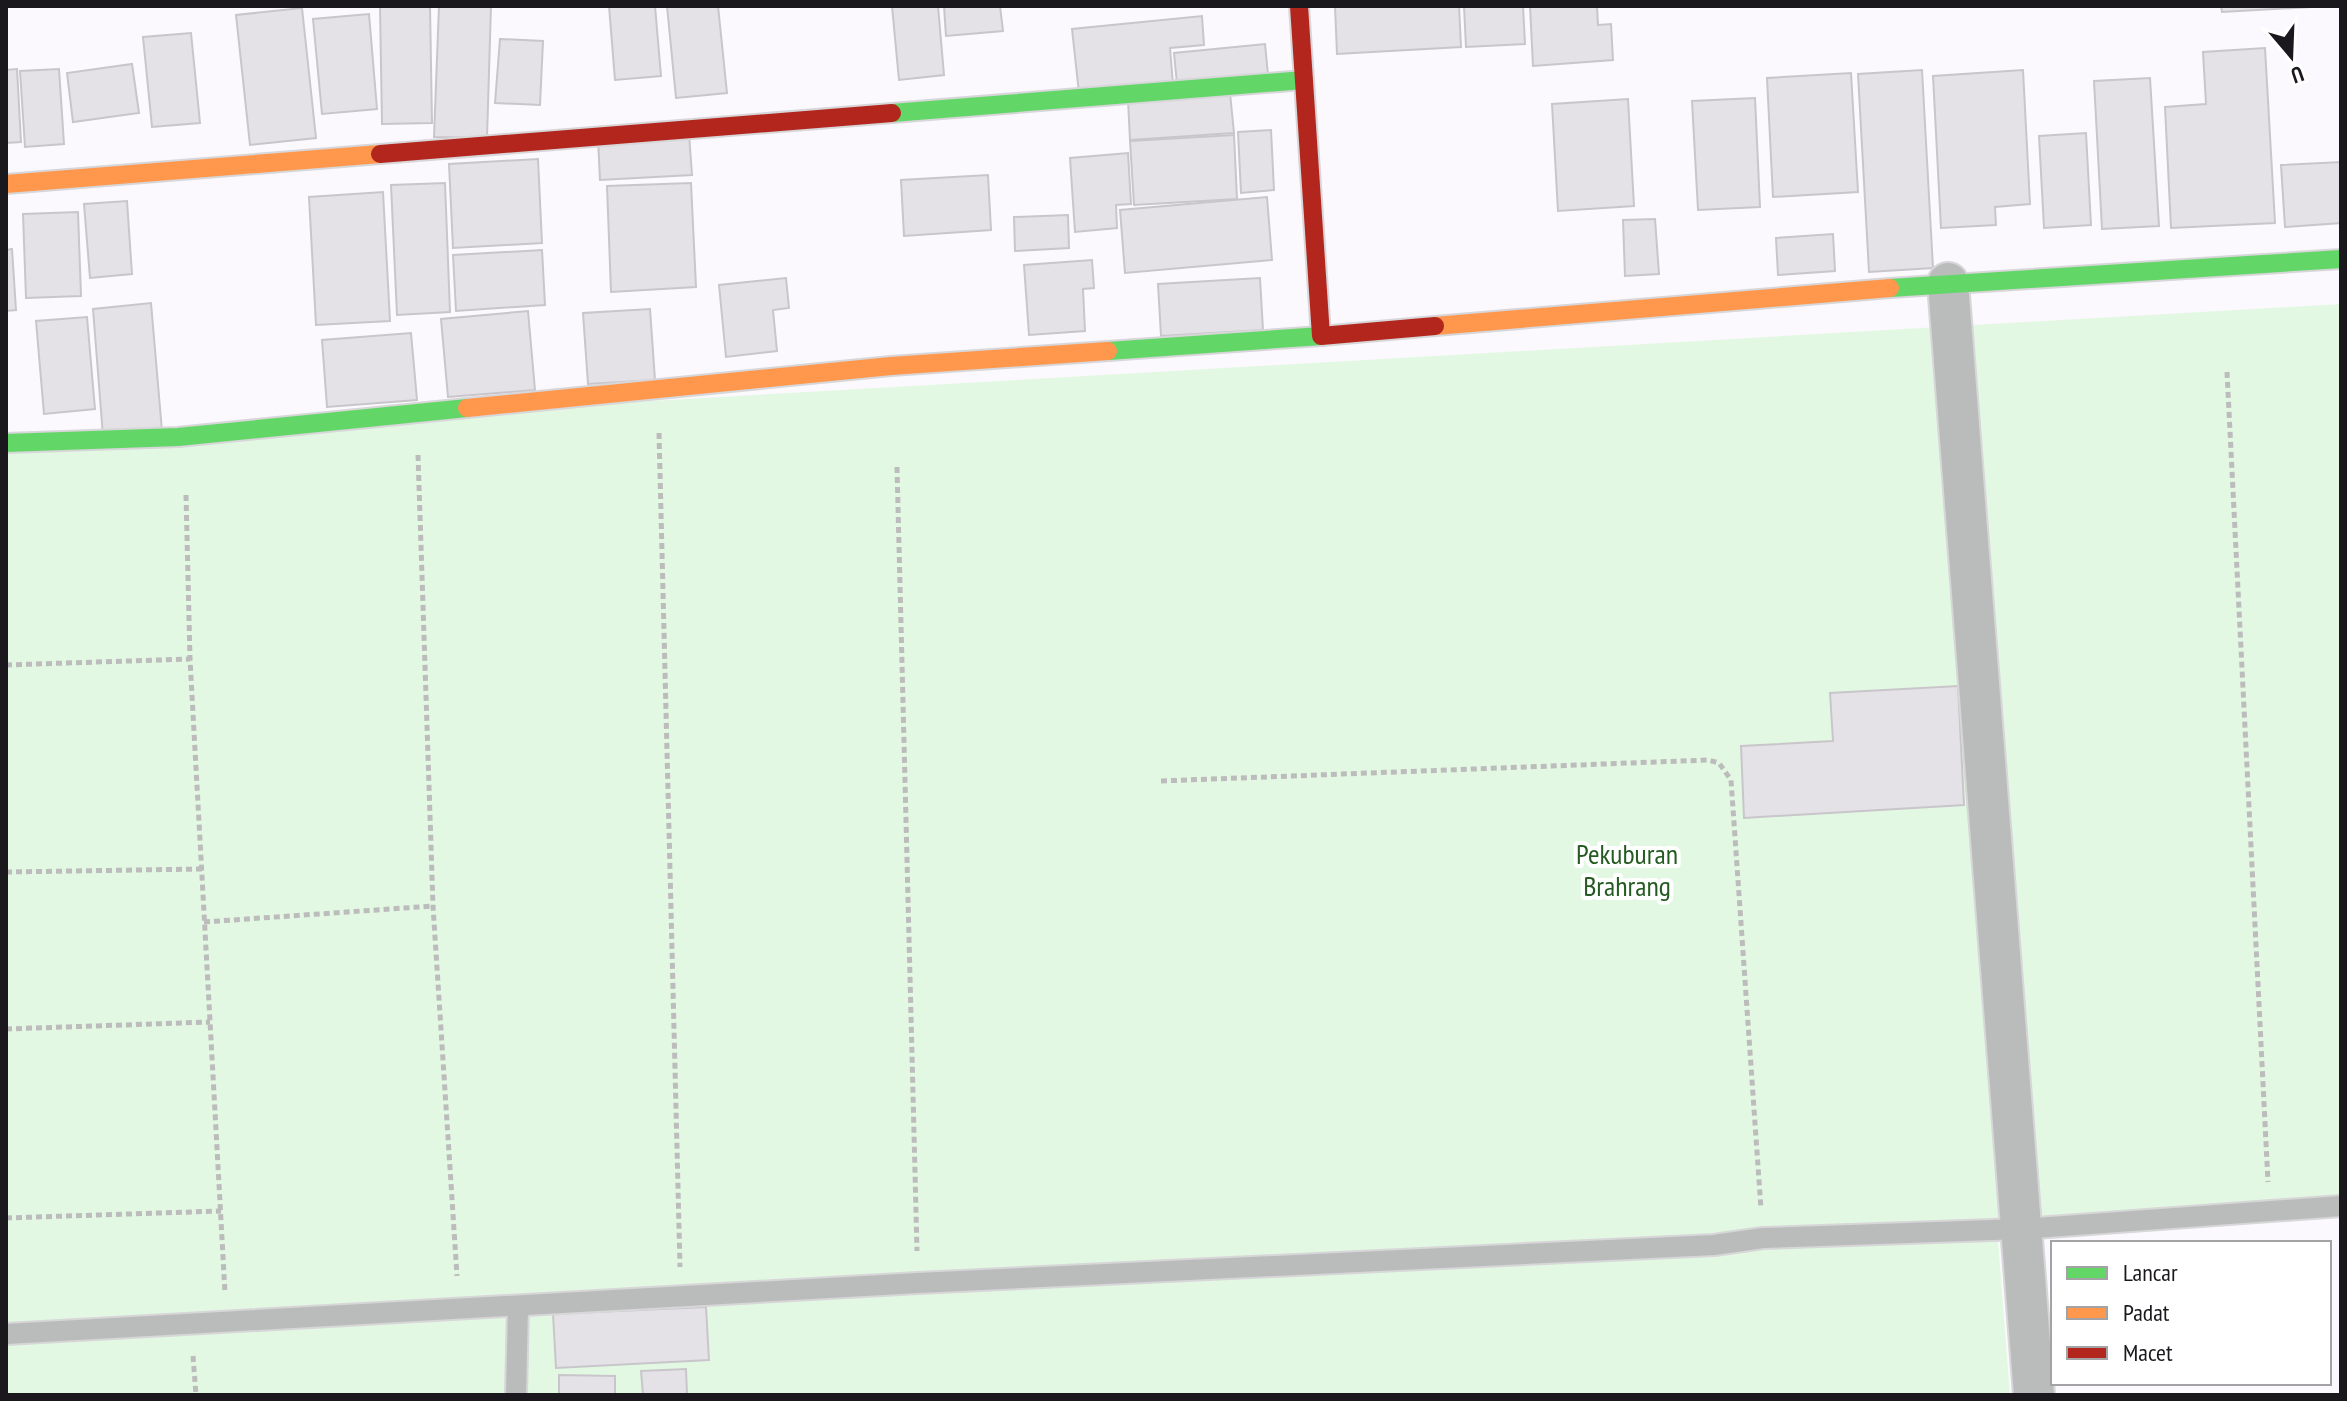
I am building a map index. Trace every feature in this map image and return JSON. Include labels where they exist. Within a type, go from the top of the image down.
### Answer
[{"type":"street","points":[[1299,6],[1321,336]]},
{"type":"street","points":[[6,184],[1304,80]]},
{"type":"street","points":[[6,443],[178,437],[891,366],[1321,336],[1948,283],[2341,259]]},
{"type":"street","points":[[1948,283],[2034,1395]]},
{"type":"lane","points":[[6,1334],[918,1283],[1714,1245],[1763,1238],[2021,1229],[2341,1206]]},
{"type":"lane","points":[[516,1395],[518,1307]]},
{"type":"path","points":[[2227,372],[2269,1211]]},
{"type":"path","points":[[659,432],[681,1297]]},
{"type":"path","points":[[418,454],[433,906],[459,1309]]},
{"type":"path","points":[[897,467],[918,1283]]},
{"type":"path","points":[[186,495],[190,659],[226,1322]]},
{"type":"path","points":[[6,665],[190,659]]},
{"type":"path","points":[[1161,781],[1708,760],[1719,763],[1731,780],[1763,1238]]},
{"type":"path","points":[[6,872],[202,869]]},
{"type":"path","points":[[204,922],[433,906]]},
{"type":"path","points":[[6,1029],[210,1022]]},
{"type":"path","points":[[6,1218],[221,1211]]},
{"type":"path","points":[[193,1324],[196,1395]]},
{"type":"green space","name":"Pekuburan Brahrang","points":[[2341,304],[2341,1198],[1998,1240],[2010,1395],[6,1395],[6,438]]},
{"type":"building","points":[[380,6],[430,6],[432,123],[382,124]]},
{"type":"building","points":[[439,6],[491,6],[487,138],[434,137]]},
{"type":"building","points":[[609,6],[655,6],[661,76],[615,80]]},
{"type":"building","points":[[667,6],[718,6],[727,93],[676,98]]},
{"type":"building","points":[[892,6],[938,6],[944,75],[899,80]]},
{"type":"building","points":[[944,6],[1000,6],[1003,31],[946,36]]},
{"type":"building","points":[[1335,6],[1459,6],[1461,47],[1337,54]]},
{"type":"building","points":[[1464,6],[1523,6],[1525,44],[1466,47]]},
{"type":"building","points":[[1530,6],[1597,6],[1598,25],[1611,24],[1613,60],[1533,66]]},
{"type":"building","points":[[2221,6],[2330,6],[2222,12]]},
{"type":"building","points":[[302,8],[316,138],[250,145],[236,15]]},
{"type":"building","points":[[369,14],[377,109],[322,114],[313,19]]},
{"type":"building","points":[[1202,16],[1204,45],[1170,48],[1173,84],[1079,93],[1072,29]]},
{"type":"building","points":[[191,33],[200,123],[152,127],[143,37]]},
{"type":"building","points":[[500,39],[543,41],[540,105],[495,103]]},
{"type":"building","points":[[1265,44],[1268,75],[1177,84],[1174,53]]},
{"type":"building","points":[[2265,48],[2275,223],[2171,228],[2165,107],[2206,104],[2203,52]]},
{"type":"building","points":[[132,64],[139,113],[73,122],[67,73]]},
{"type":"building","points":[[17,69],[21,142],[6,143],[6,70]]},
{"type":"building","points":[[59,69],[64,144],[25,147],[20,71]]},
{"type":"building","points":[[1922,70],[1933,268],[1869,272],[1858,74]]},
{"type":"building","points":[[2023,70],[2030,204],[1995,207],[1996,225],[1941,228],[1933,76]]},
{"type":"building","points":[[1851,73],[1858,192],[1773,197],[1767,78]]},
{"type":"building","points":[[2150,78],[2159,226],[2102,229],[2094,81]]},
{"type":"building","points":[[1230,93],[1234,133],[1130,140],[1128,100]]},
{"type":"building","points":[[1755,98],[1760,207],[1698,210],[1692,101]]},
{"type":"building","points":[[1628,99],[1634,206],[1558,211],[1552,104]]},
{"type":"building","points":[[1271,130],[1274,190],[1241,193],[1238,132]]},
{"type":"building","points":[[2086,133],[2091,225],[2044,228],[2039,136]]},
{"type":"building","points":[[689,134],[692,175],[600,180],[598,139]]},
{"type":"building","points":[[1234,135],[1237,199],[1134,205],[1130,141]]},
{"type":"building","points":[[1128,153],[1131,204],[1116,205],[1117,228],[1075,232],[1070,158]]},
{"type":"building","points":[[538,159],[542,243],[453,248],[449,164]]},
{"type":"building","points":[[2341,162],[2341,223],[2285,227],[2281,165]]},
{"type":"building","points":[[988,175],[991,230],[904,236],[901,180]]},
{"type":"building","points":[[445,183],[450,312],[397,315],[391,185]]},
{"type":"building","points":[[691,183],[696,287],[611,292],[607,186]]},
{"type":"building","points":[[383,192],[390,321],[316,325],[309,197]]},
{"type":"building","points":[[1267,197],[1272,260],[1125,273],[1120,210]]},
{"type":"building","points":[[127,201],[132,274],[90,278],[84,204]]},
{"type":"building","points":[[78,212],[81,296],[26,298],[23,214]]},
{"type":"building","points":[[1068,215],[1069,248],[1015,251],[1014,217]]},
{"type":"building","points":[[1655,219],[1659,274],[1625,276],[1623,220]]},
{"type":"building","points":[[1833,234],[1835,271],[1778,275],[1776,238]]},
{"type":"building","points":[[12,249],[16,310],[6,311],[6,250]]},
{"type":"building","points":[[542,250],[545,305],[456,311],[453,255]]},
{"type":"building","points":[[1092,260],[1094,288],[1083,289],[1085,331],[1029,335],[1024,265]]},
{"type":"building","points":[[786,278],[789,308],[773,310],[777,351],[726,357],[719,285]]},
{"type":"building","points":[[1260,278],[1263,330],[1161,336],[1158,284]]},
{"type":"building","points":[[151,303],[162,431],[103,436],[93,309]]},
{"type":"building","points":[[650,309],[655,380],[588,384],[583,313]]},
{"type":"building","points":[[528,311],[535,390],[448,397],[441,319]]},
{"type":"building","points":[[87,317],[95,409],[44,414],[36,321]]},
{"type":"building","points":[[411,333],[417,400],[327,407],[322,340]]},
{"type":"building","points":[[1958,686],[1964,805],[1744,818],[1741,746],[1833,741],[1830,693]]},
{"type":"building","points":[[706,1307],[709,1360],[556,1368],[553,1314]]},
{"type":"building","points":[[686,1369],[687,1394],[643,1395],[641,1371]]},
{"type":"building","points":[[559,1375],[615,1376],[615,1395],[559,1395]]},
{"type":"traffic: fast","points":[[892,113],[1304,80]]},
{"type":"traffic: fast","points":[[1890,288],[2341,259]]},
{"type":"traffic: fast","points":[[1108,351],[1321,336]]},
{"type":"traffic: fast","points":[[6,443],[178,437],[467,408]]},
{"type":"traffic: slow","points":[[6,184],[380,154]]},
{"type":"traffic: slow","points":[[1435,326],[1890,288]]},
{"type":"traffic: slow","points":[[467,408],[891,366],[1108,351]]},
{"type":"traffic: jam","points":[[1299,6],[1321,336],[1435,326]]},
{"type":"traffic: jam","points":[[380,154],[892,113]]}]
